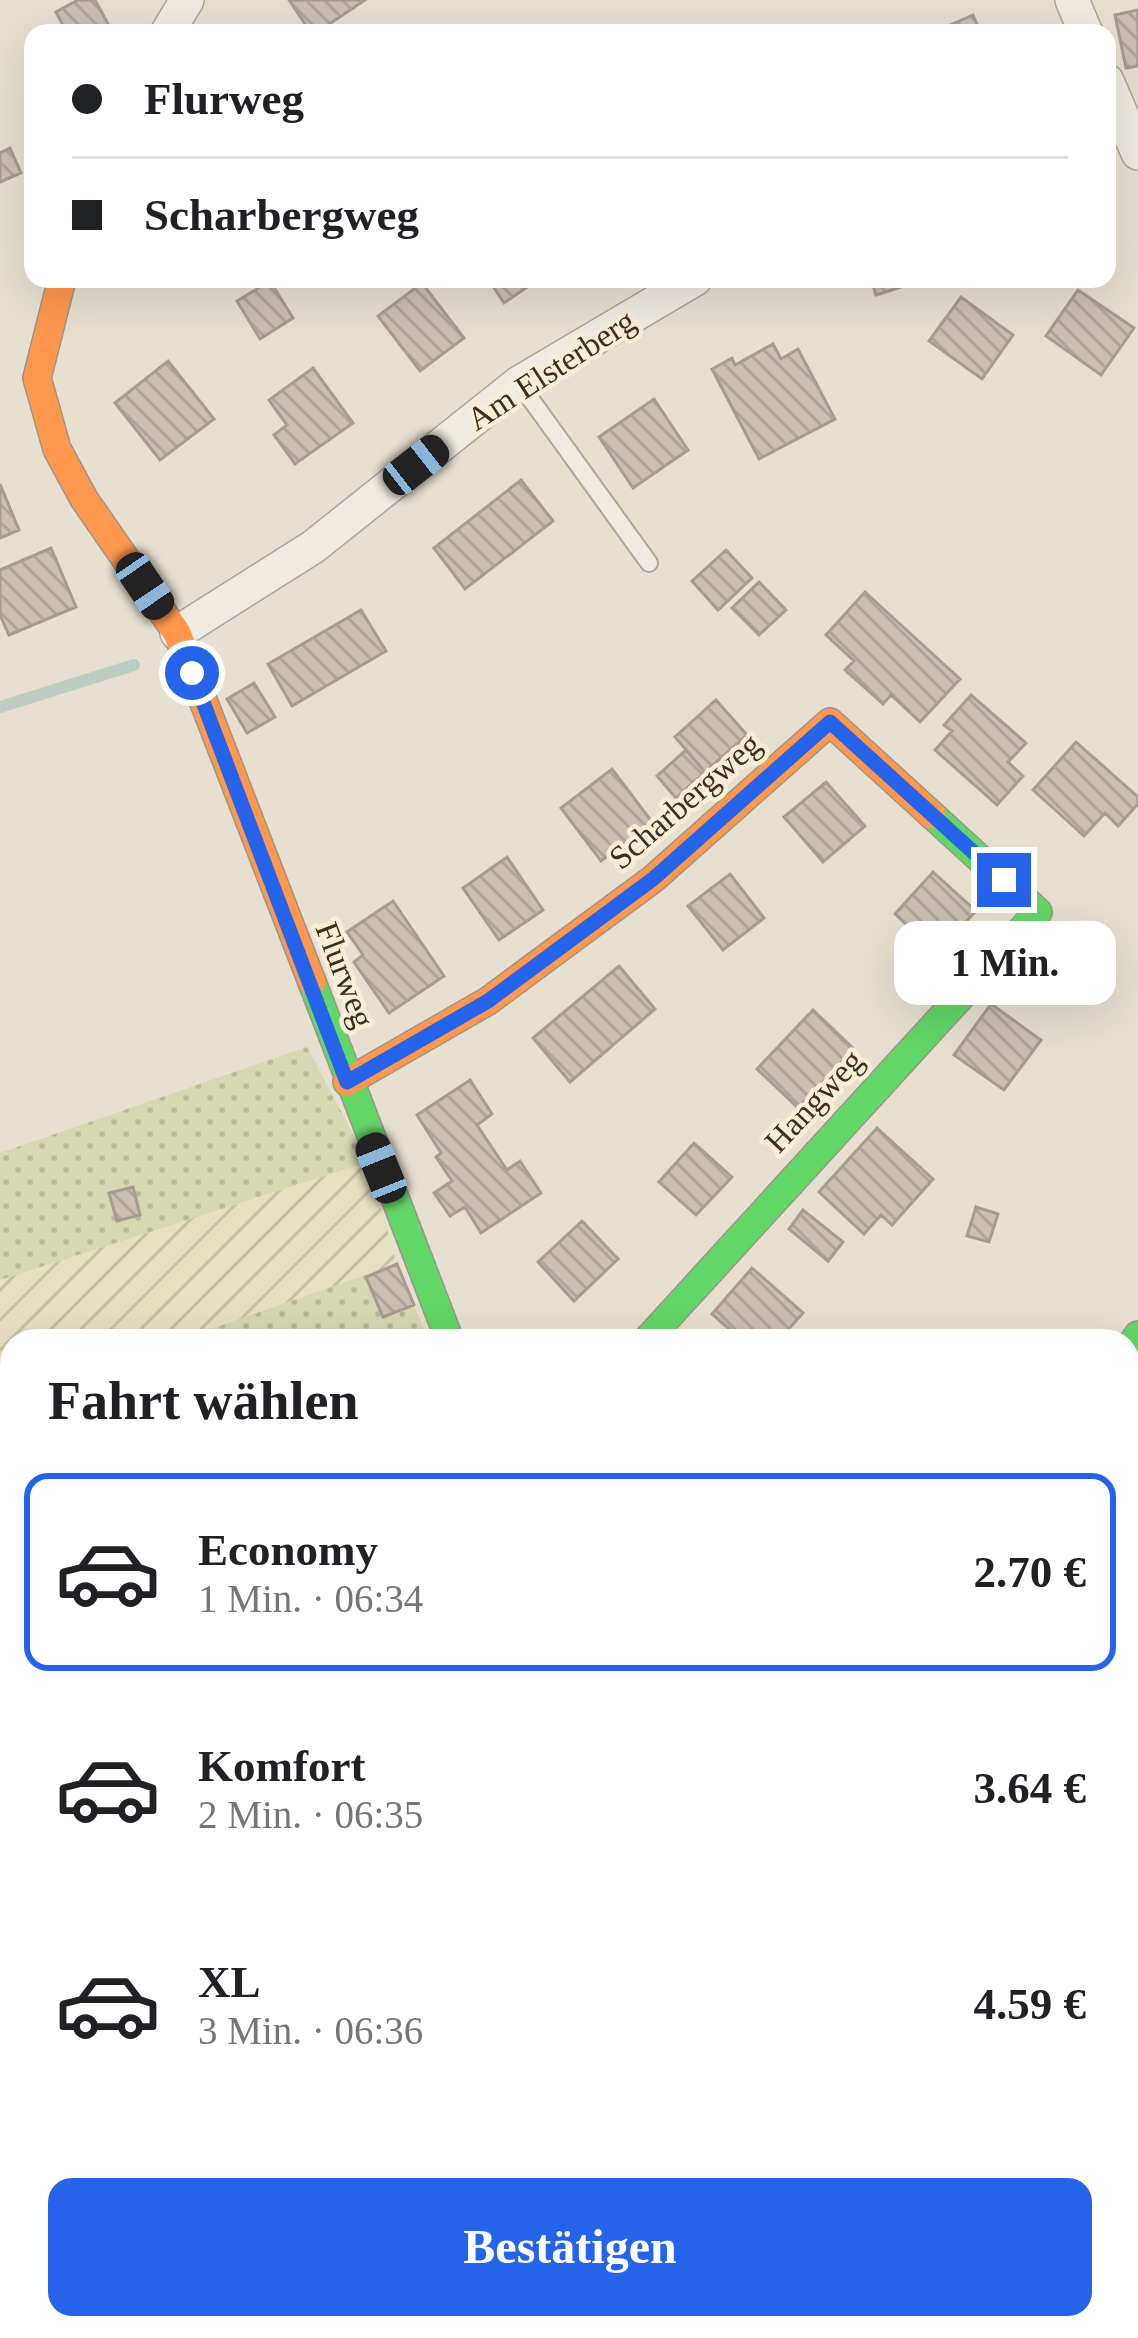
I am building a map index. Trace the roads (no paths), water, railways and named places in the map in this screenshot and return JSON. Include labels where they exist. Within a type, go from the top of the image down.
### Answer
[{"type":"street","points":[[1116,103],[1138,157]]},
{"type":"street","name":"Flurweg","points":[[60,288],[37,378],[57,449],[84,500],[176,632],[445,1329]]},
{"type":"street","name":"Am Elsterberg","points":[[176,632],[313,547],[519,383],[680,288]]},
{"type":"street","name":"Scharbergweg","points":[[347,1082],[488,1001],[653,879],[830,722],[1038,912]]},
{"type":"street","name":"Hangweg","points":[[657,1329],[1038,912]]},
{"type":"lane","points":[[519,383],[649,563]]},
{"type":"waterway","points":[[0,707],[134,665]]}]
